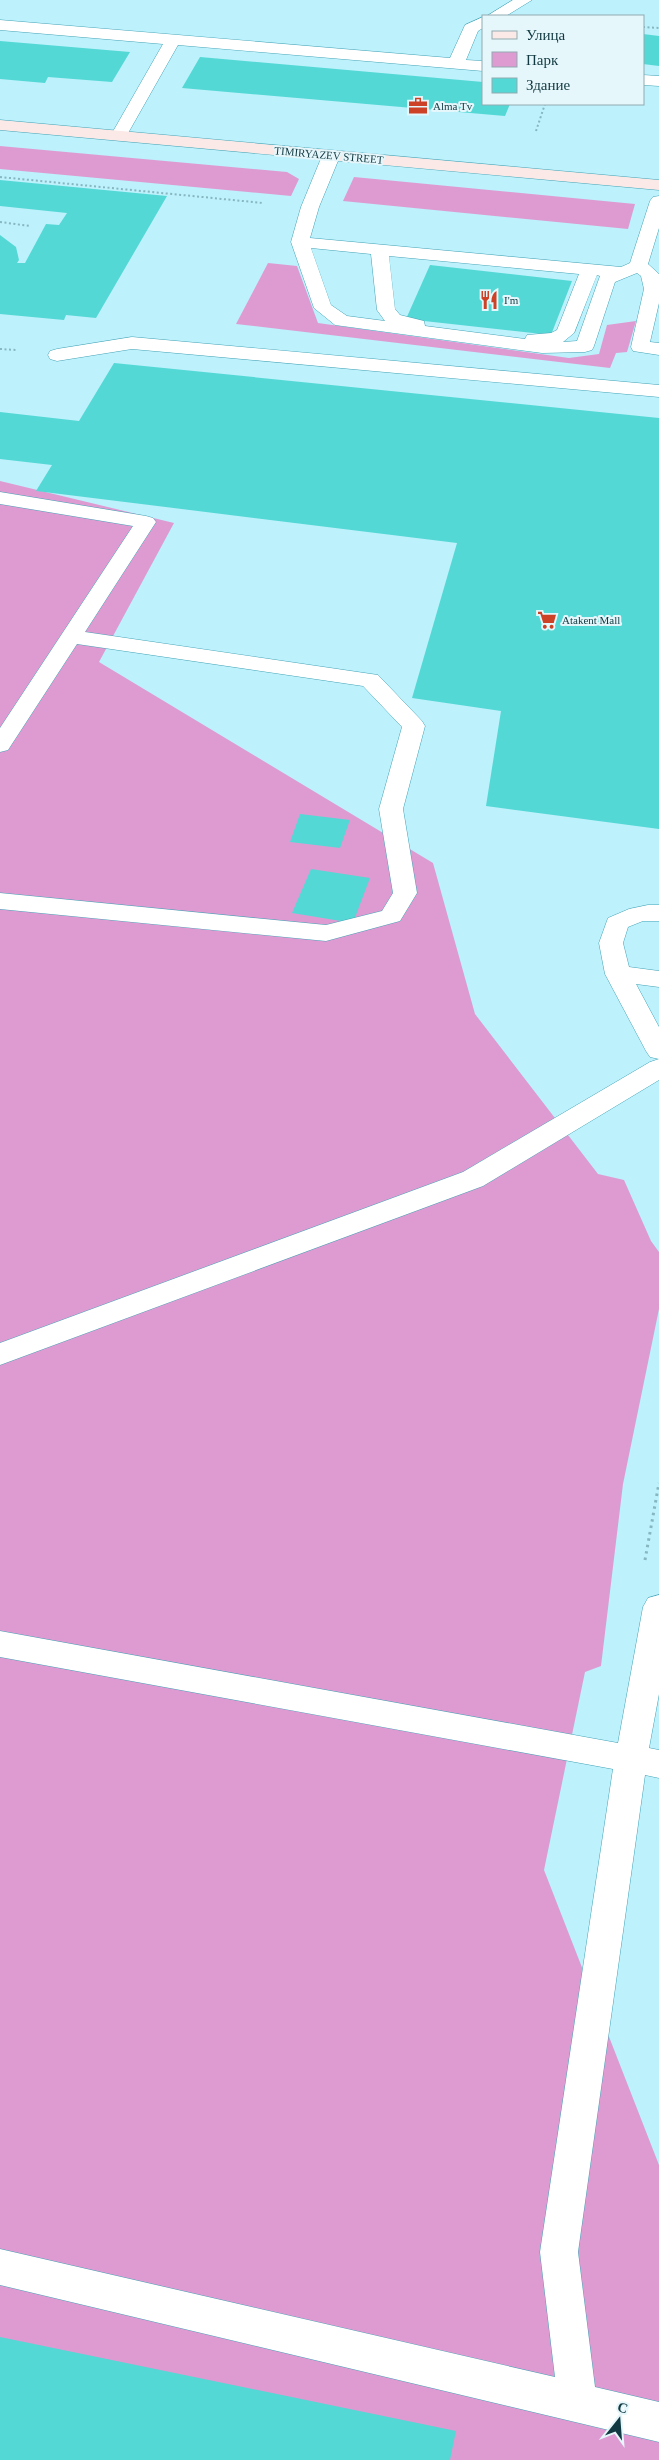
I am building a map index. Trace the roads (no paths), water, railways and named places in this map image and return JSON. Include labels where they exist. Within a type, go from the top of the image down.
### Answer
[{"type":"street","name":"TIMIRYAZEV STREET","points":[[0,125],[659,184]]},
{"type":"lane","points":[[497,15],[524,0]]},
{"type":"lane","points":[[456,64],[471,28],[482,22]]},
{"type":"lane","points":[[0,25],[482,66]]},
{"type":"lane","points":[[119,135],[172,41]]},
{"type":"lane","points":[[644,80],[659,81]]},
{"type":"lane","points":[[331,156],[310,207],[300,242],[323,308],[342,321],[542,347],[585,346],[607,279],[638,266]]},
{"type":"lane","points":[[638,266],[659,202]]},
{"type":"lane","points":[[300,242],[621,272]]},
{"type":"lane","points":[[379,249],[386,310],[393,319],[404,323],[541,340],[555,339],[564,333],[590,269]]},
{"type":"lane","points":[[638,266],[650,274],[653,289],[640,347],[659,349]]},
{"type":"lane","points":[[57,355],[132,343],[659,390]]},
{"type":"lane","points":[[0,498],[146,522],[0,745]]},
{"type":"lane","points":[[0,901],[326,933],[391,916],[405,893],[391,809],[414,726],[370,680],[72,636]]},
{"type":"lane","points":[[659,913],[649,912],[634,915],[617,923],[611,943],[618,974],[659,1051]]},
{"type":"lane","points":[[618,974],[659,979]]},
{"type":"lane","points":[[0,1354],[473,1179],[659,1068]]},
{"type":"lane","points":[[577,2402],[559,2252],[645,1762],[659,1607]]},
{"type":"lane","points":[[0,1644],[645,1762]]},
{"type":"lane","points":[[0,2267],[659,2422]]},
{"type":"place","name":"Alma Tv","points":[[418,106]]},
{"type":"place","name":"I'm","points":[[489,300]]},
{"type":"place","name":"Atakent Mall","points":[[547,620]]}]
